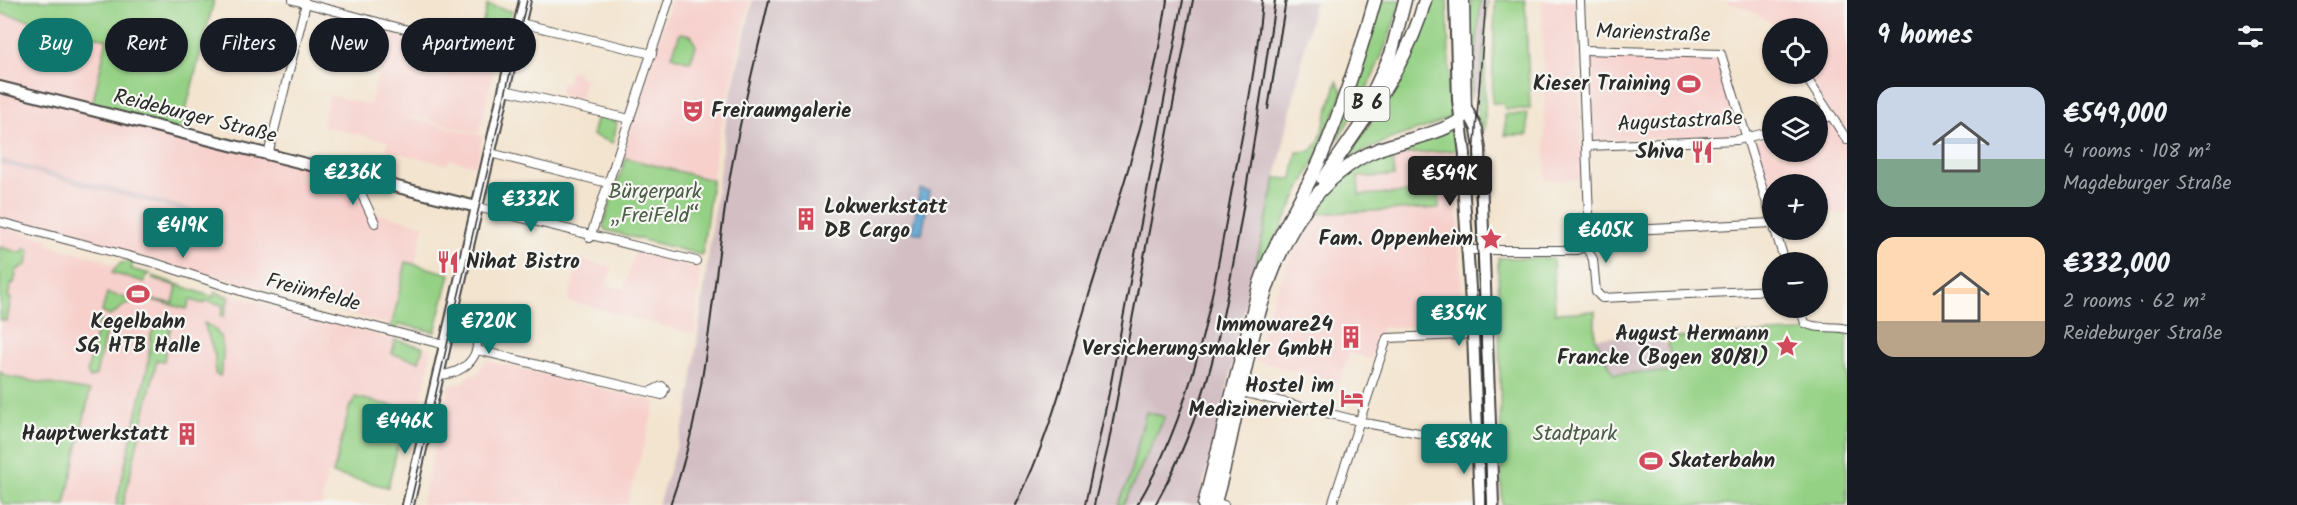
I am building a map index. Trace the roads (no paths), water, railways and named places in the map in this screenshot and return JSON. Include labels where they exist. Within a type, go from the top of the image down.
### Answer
[{"type":"main road","points":[[1308,196],[1359,58],[1376,0]]},
{"type":"main road","name":"B 6","points":[[1215,504],[1260,283],[1269,257],[1372,96],[1391,54],[1406,0]]},
{"type":"main road","points":[[1308,196],[1398,68],[1415,31],[1425,0]]},
{"type":"main road","points":[[1461,120],[1466,108],[1463,0]]},
{"type":"main road","name":"B 6","points":[[1215,504],[1268,284],[1308,196],[1365,155],[1461,120]]},
{"type":"street","points":[[293,0],[401,28]]},
{"type":"street","points":[[332,10],[334,0]]},
{"type":"street","points":[[521,18],[525,0]]},
{"type":"street","points":[[591,237],[669,0]]},
{"type":"street","points":[[1455,0],[1480,505]]},
{"type":"street","points":[[1466,249],[1577,250],[1585,246],[1591,232],[1580,0]]},
{"type":"street","points":[[268,155],[306,3]]},
{"type":"street","points":[[536,27],[652,54]]},
{"type":"street","name":"Marienstraße","points":[[1584,50],[1721,54],[1747,138]]},
{"type":"street","points":[[408,505],[509,72]]},
{"type":"street","points":[[1811,84],[1847,140]]},
{"type":"street","name":"Reideburger Straße","points":[[0,87],[354,178],[696,261]]},
{"type":"street","points":[[505,90],[630,119]]},
{"type":"street","points":[[1466,108],[1478,136],[1493,505]]},
{"type":"street","points":[[1828,117],[1832,116]]},
{"type":"street","name":"Augustastraße","points":[[1588,146],[1747,138],[1762,134]]},
{"type":"street","points":[[1747,138],[1762,187]]},
{"type":"street","points":[[490,153],[608,183]]},
{"type":"street","points":[[354,178],[375,223]]},
{"type":"street","name":"Freiimfelde","points":[[0,222],[145,261],[256,296],[445,345]]},
{"type":"street","points":[[1591,232],[1762,224]]},
{"type":"street","points":[[1585,246],[1593,259],[1598,296],[1762,291]]},
{"type":"street","points":[[1803,318],[1804,323],[1811,327],[1834,326],[1847,329]]},
{"type":"street","points":[[451,320],[464,324],[472,332],[477,350]]},
{"type":"street","points":[[1332,505],[1387,338],[1463,335]]},
{"type":"street","points":[[438,375],[463,369],[477,350]]},
{"type":"street","points":[[477,350],[649,392]]},
{"type":"street","points":[[1242,392],[1359,421],[1477,444]]},
{"type":"water","points":[[920,189],[930,191],[922,234],[912,232]]},
{"type":"tram line","points":[[410,505],[527,0]]},
{"type":"tram line","points":[[1486,0],[1474,155],[1487,505]]},
{"type":"railway","points":[[670,505],[682,467],[700,392],[730,176],[769,0]]},
{"type":"railway","points":[[1016,505],[1048,428],[1123,186],[1153,75],[1167,0]]},
{"type":"railway","points":[[1085,505],[1109,393],[1183,0]]},
{"type":"railway","points":[[1094,505],[1108,446],[1193,0]]},
{"type":"railway","points":[[1137,505],[1174,430],[1199,352],[1217,271],[1245,118],[1257,48],[1262,0]]},
{"type":"railway","points":[[1155,505],[1188,437],[1220,331],[1241,220],[1275,0]]},
{"type":"railway","points":[[1268,109],[1286,0]]},
{"type":"place","name":"Kieser Training","points":[[1689,84]]},
{"type":"place","name":"Freiraumgalerie","points":[[693,111]]},
{"type":"place","name":"Shiva","points":[[1702,152]]},
{"type":"place","name":"Lokwerkstatt DB Cargo","points":[[806,219]]},
{"type":"place","name":"Fam. Oppenheim","points":[[1491,239]]},
{"type":"place","name":"Nihat Bistro","points":[[448,262]]},
{"type":"place","name":"Kegelbahn SG HTB Halle","points":[[138,294]]},
{"type":"place","name":"Immoware24 Versicherungsmakler GmbH","points":[[1351,337]]},
{"type":"place","name":"August Hermann Francke (Bogen 80/81)","points":[[1787,346]]},
{"type":"place","name":"Hostel im Medizinerviertel","points":[[1352,398]]},
{"type":"place","name":"Hauptwerkstatt","points":[[187,434]]},
{"type":"place","name":"Skaterbahn","points":[[1651,461]]},
{"type":"park label","name":"Bürgerpark „FreiFeld“","points":[[655,204]]},
{"type":"park label","name":"Stadtpark","points":[[1575,434]]}]
